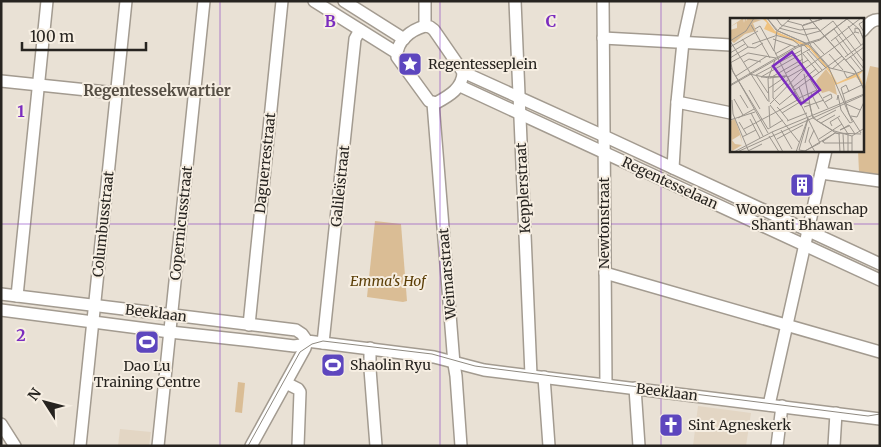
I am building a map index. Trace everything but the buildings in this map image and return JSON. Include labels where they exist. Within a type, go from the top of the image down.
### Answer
[{"type":"street","points":[[17,296],[47,1]]},
{"type":"street","name":"Columbusstraat","points":[[80,446],[126,1]]},
{"type":"street","name":"Copernicusstraat","points":[[158,446],[204,1]]},
{"type":"street","name":"Daguerrestraat","points":[[249,324],[282,1]]},
{"type":"street","points":[[314,1],[397,53]]},
{"type":"street","points":[[344,1],[404,39]]},
{"type":"street","points":[[425,1],[425,26]]},
{"type":"street","name":"Kepplerstraat","points":[[515,1],[531,375]]},
{"type":"street","name":"Newtonstraat","points":[[603,1],[606,385]]},
{"type":"street","points":[[673,168],[683,42],[692,1]]},
{"type":"street","points":[[864,29],[876,19],[880,20]]},
{"type":"street","points":[[425,26],[434,30],[463,72],[463,80],[460,86],[436,103],[429,100],[397,57],[397,48],[404,39],[415,29],[425,26]]},
{"type":"street","name":"Galileïstraat","points":[[323,343],[355,39],[360,30]]},
{"type":"street","points":[[603,38],[730,45]]},
{"type":"street","name":"Regentesselaan","points":[[463,72],[880,264]]},
{"type":"street","points":[[1,81],[116,93]]},
{"type":"street","name":"Regentesselaan","points":[[460,86],[880,280]]},
{"type":"street","points":[[677,102],[730,113]]},
{"type":"street","name":"Weimarstraat","points":[[433,103],[461,446]]},
{"type":"street","points":[[769,405],[826,151]]},
{"type":"street","points":[[821,173],[880,181]]},
{"type":"street","points":[[605,273],[880,352]]},
{"type":"street","name":"Beeklaan","points":[[1,294],[296,330],[307,341]]},
{"type":"street","name":"Beeklaan","points":[[1,310],[92,323],[294,346],[301,345],[307,341],[376,349],[400,345],[441,350],[454,362],[484,370],[880,419]]},
{"type":"street","points":[[251,446],[305,348],[307,341]]},
{"type":"street","points":[[376,349],[370,369],[376,446]]},
{"type":"street","points":[[544,377],[549,446]]},
{"type":"street","points":[[286,382],[300,392],[298,446]]},
{"type":"street","points":[[635,388],[640,446]]},
{"type":"street","points":[[777,446],[782,406]]},
{"type":"street","points":[[834,446],[836,413]]},
{"type":"street","points":[[1,424],[9,442]]},
{"type":"shaded area","points":[[698,406],[751,413],[746,446],[693,446]]},
{"type":"shaded area","points":[[120,429],[151,432],[149,446],[118,446]]},
{"type":"green space","points":[[870,66],[880,68],[880,175],[859,172],[858,151],[864,151],[864,91]]},
{"type":"green space","name":"Emma's Hof","points":[[375,221],[401,224],[407,301],[367,297]]},
{"type":"green space","points":[[238,382],[245,383],[242,413],[235,412]]},
{"type":"tram line","points":[[248,446],[300,352],[312,344],[323,341],[432,354],[475,366],[497,369],[868,416],[880,414]]},
{"type":"place","name":"Regentesseplein","points":[[410,64]]},
{"type":"place","name":"Woongemeenschap Shanti Bhawan","points":[[802,185]]},
{"type":"place","name":"Dao Lu Training Centre","points":[[147,342]]},
{"type":"place","name":"Shaolin Ryu","points":[[333,365]]},
{"type":"place","name":"Sint Agneskerk","points":[[671,425]]},
{"type":"district","name":"Regentessekwartier","points":[[157,90]]}]
